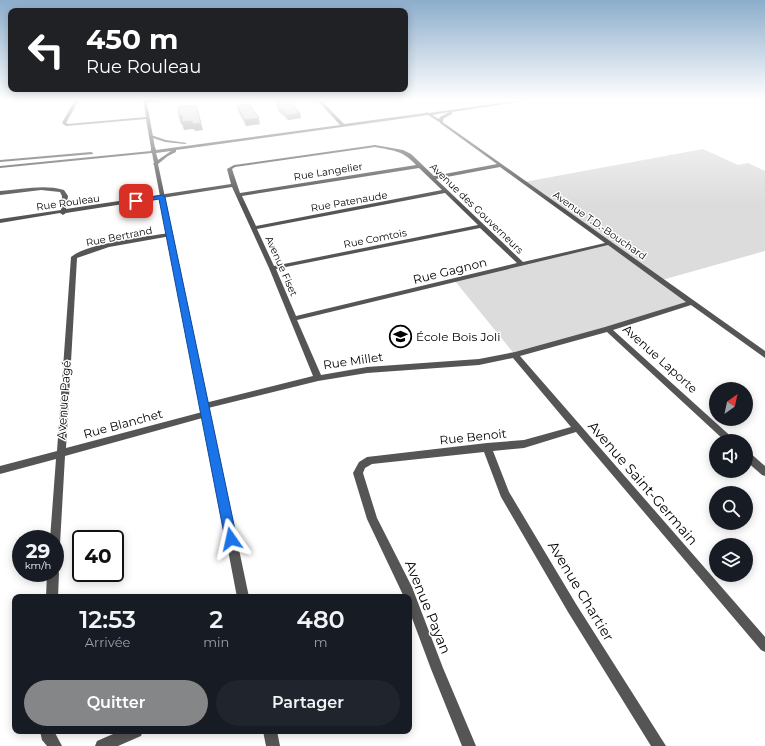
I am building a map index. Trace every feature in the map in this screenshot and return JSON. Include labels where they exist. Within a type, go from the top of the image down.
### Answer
[{"type":"street","points":[[0,167],[120,156],[262,135]]},
{"type":"street","name":"Avenue T.D.-Bouchard","points":[[459,135],[765,355]]},
{"type":"street","points":[[187,145],[165,141],[151,136],[169,235],[241,594]]},
{"type":"street","points":[[155,164],[171,152],[187,145]]},
{"type":"street","name":"Avenue des Gouverneurs","points":[[234,166],[375,146],[401,151],[409,155],[522,265]]},
{"type":"street","points":[[0,161],[153,150]]},
{"type":"street","points":[[120,156],[148,159],[155,164]]},
{"type":"street","points":[[433,178],[501,165]]},
{"type":"street","name":"Avenue Fiset","points":[[234,166],[228,169],[234,185],[272,268],[318,378]]},
{"type":"street","name":"Rue Langelier","points":[[238,195],[420,166]]},
{"type":"street","name":"Rue Rouleau","points":[[0,221],[234,185]]},
{"type":"street","points":[[0,193],[59,189],[62,191],[64,196],[63,212]]},
{"type":"street","name":"Rue Patenaude","points":[[253,228],[447,192]]},
{"type":"street","name":"Rue Comtois","points":[[272,268],[482,226]]},
{"type":"street","name":"Rue Bertrand","points":[[74,256],[86,251],[104,247],[169,235]]},
{"type":"street","name":"Rue Gagnon","points":[[294,319],[610,243]]},
{"type":"street","name":"Avenue Pagé","points":[[56,530],[74,256]]},
{"type":"street","name":"Rue Millet","points":[[205,410],[318,378],[367,370],[479,362],[515,355],[608,329],[693,302]]},
{"type":"street","name":"Avenue Laporte","points":[[608,329],[723,434]]},
{"type":"street","name":"Avenue Saint-Germain","points":[[515,355],[765,646]]},
{"type":"street","name":"Rue Blanchet","points":[[0,470],[205,410]]},
{"type":"street","name":"Rue Benoit","points":[[370,460],[524,444],[578,428]]},
{"type":"street","name":"Avenue Chartier","points":[[487,447],[505,494],[572,608],[659,746]]},
{"type":"street","name":"Avenue Payan","points":[[370,460],[362,464],[358,473],[372,519],[409,594]]},
{"type":"street","points":[[753,461],[765,472]]},
{"type":"street","points":[[52,594],[53,582]]},
{"type":"street","name":"Avenue Payan","points":[[412,602],[436,669],[469,746]]},
{"type":"street","points":[[46,734],[54,745]]},
{"type":"street","points":[[102,746],[129,734]]},
{"type":"street","points":[[271,734],[273,746]]},
{"type":"shaded area","points":[[703,149],[738,165],[748,163],[765,171],[765,251],[662,280],[693,302],[515,355],[455,281],[610,243],[524,182]]},
{"type":"place","name":"École Bois Joli","points":[[401,337]]},
{"type":"route","points":[[136,201],[162,197],[231,539]]}]
